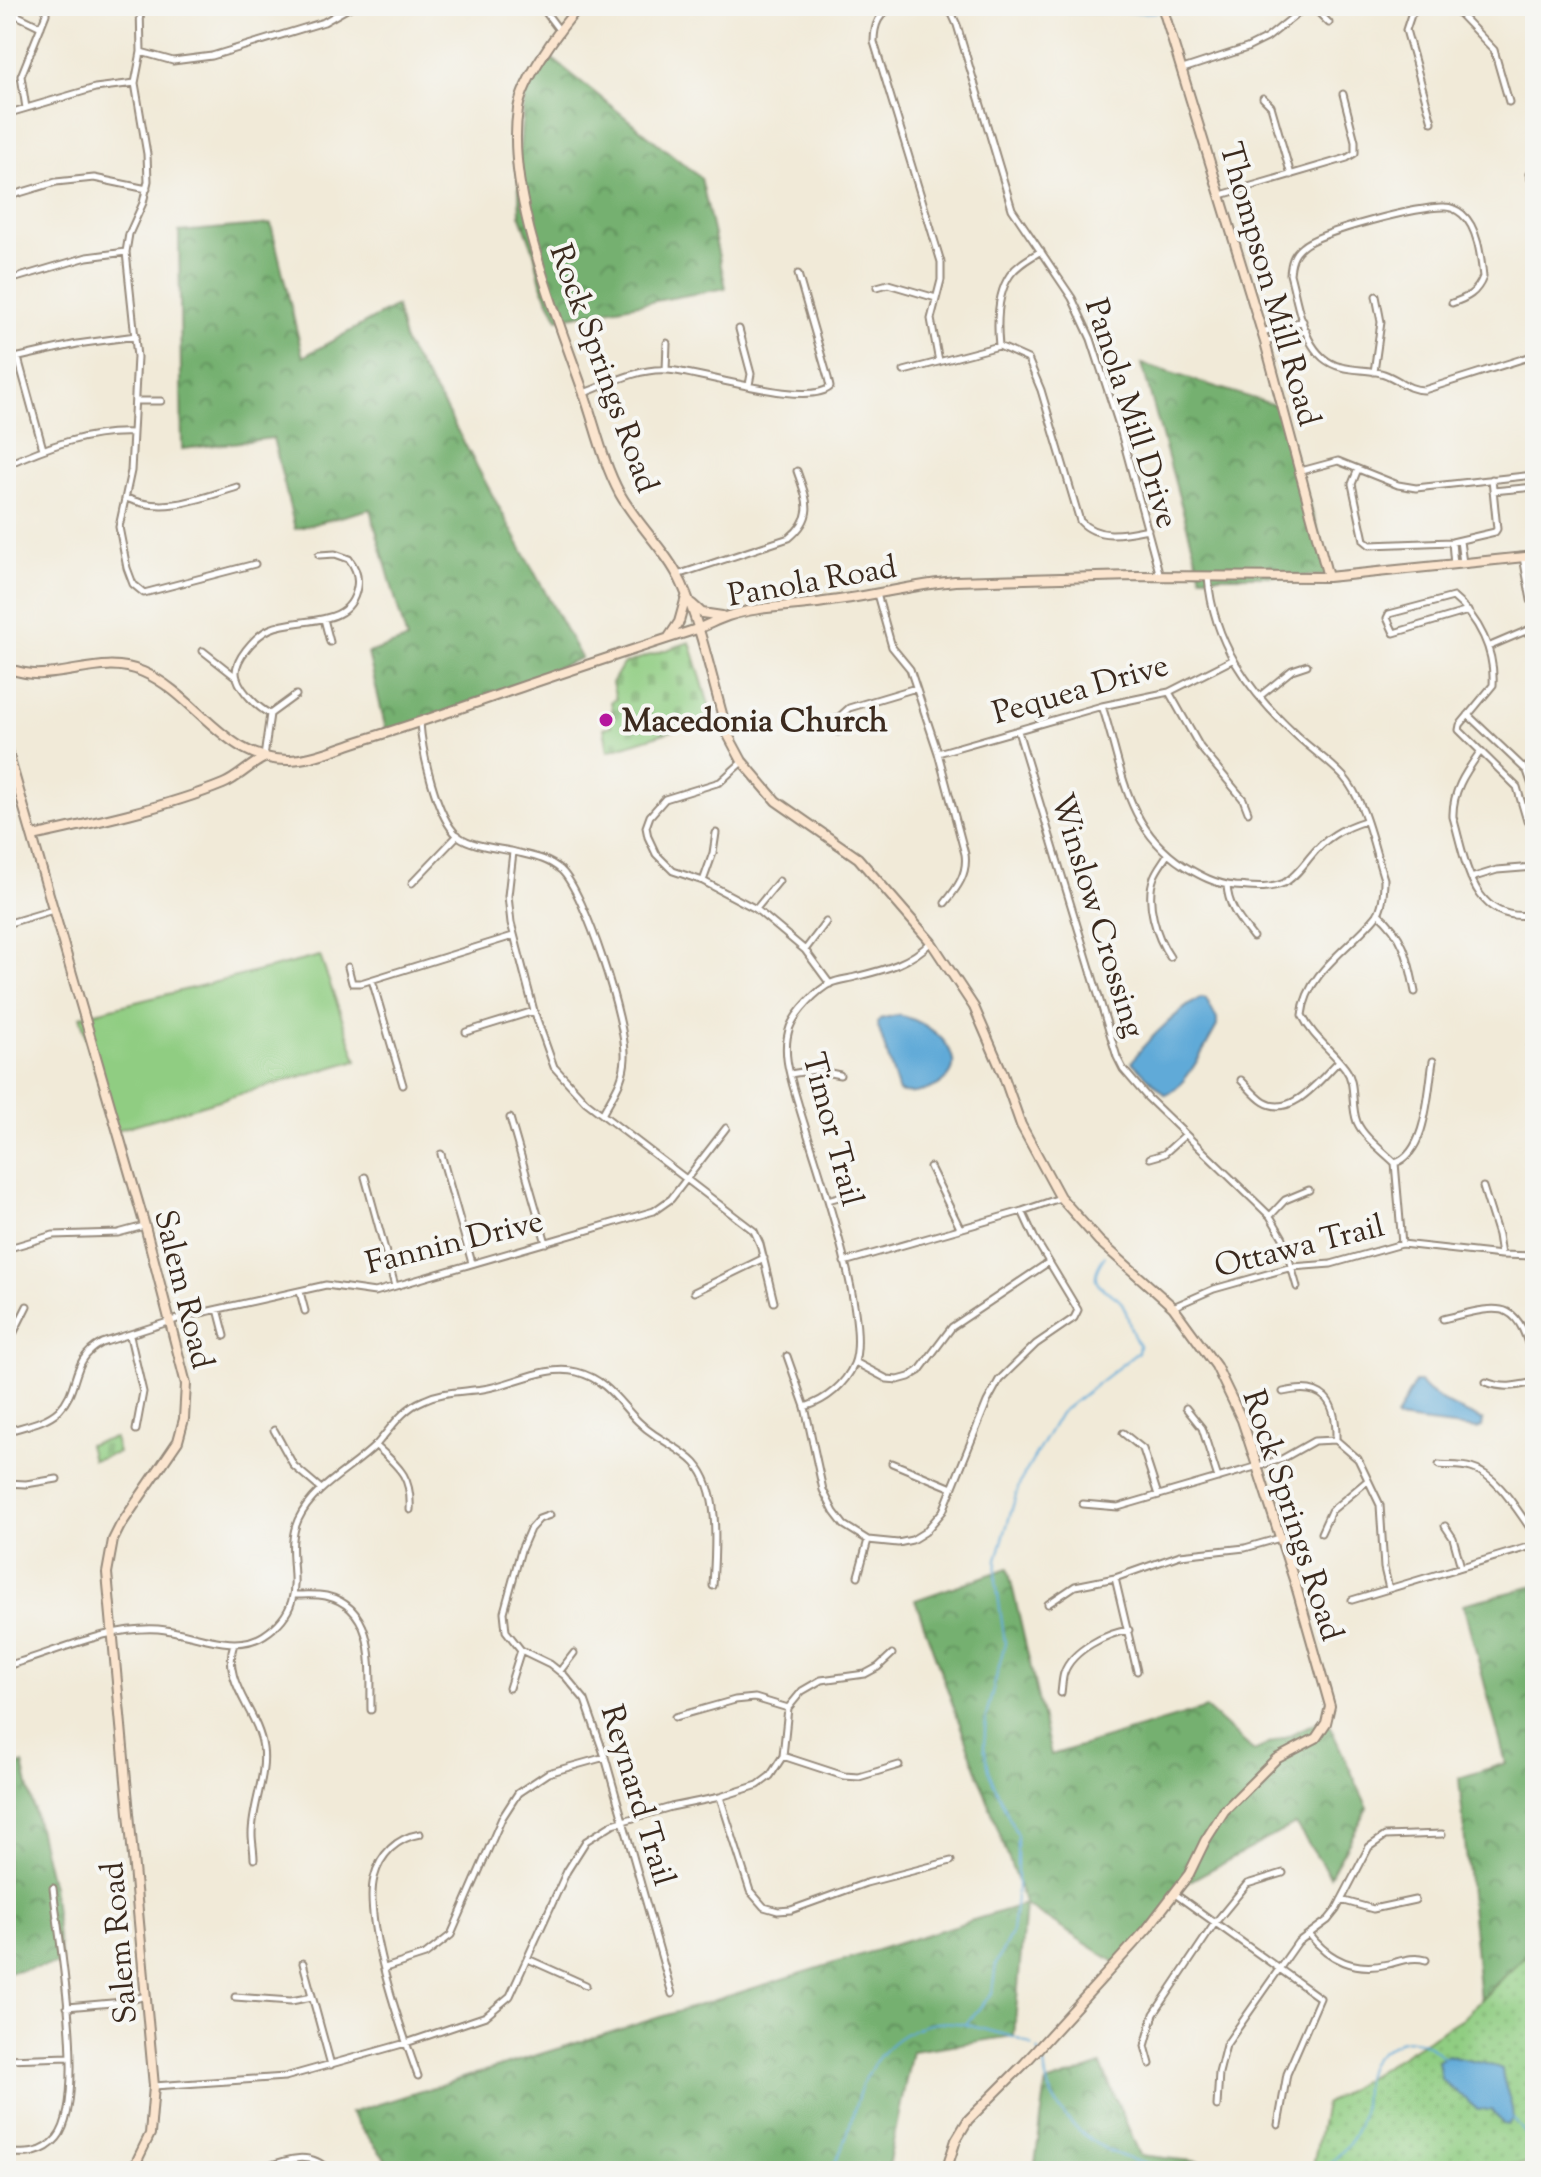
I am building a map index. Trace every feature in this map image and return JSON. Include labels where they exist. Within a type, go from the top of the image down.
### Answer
[{"type":"street","points":[[26,108],[21,76],[46,6]]},
{"type":"street","points":[[140,6],[141,52],[135,83],[147,154],[147,189],[129,234],[126,252],[136,336],[135,401],[131,471],[120,516],[121,546],[133,584],[144,593],[255,564]]},
{"type":"street","points":[[141,52],[173,61],[212,56],[324,22],[352,6]]},
{"type":"street","points":[[541,6],[559,30]]},
{"type":"street","name":"Rock Springs Road","points":[[580,6],[559,30],[520,100],[516,127],[518,164],[539,264],[617,488],[677,575],[687,596],[728,735],[742,761],[776,801],[858,858],[931,942],[979,1016],[1021,1125],[1060,1197],[1099,1241],[1173,1307],[1216,1366],[1233,1399],[1257,1466],[1328,1697],[1329,1715],[1316,1738],[1276,1759],[1224,1811],[1175,1894],[1147,1929],[968,2120],[956,2140],[946,2171]]},
{"type":"street","points":[[895,6],[879,17],[874,28],[874,42],[941,262],[932,330],[939,362]]},
{"type":"street","name":"Panola Mill Drive","points":[[942,6],[952,14],[957,25],[1012,209],[1072,298],[1091,339],[1160,577]]},
{"type":"street","name":"Thompson Mill Road","points":[[1162,6],[1264,337],[1328,577]]},
{"type":"street","points":[[1183,69],[1247,48],[1267,38],[1309,6],[1329,23]]},
{"type":"street","points":[[1419,6],[1411,15],[1406,30],[1432,122]]},
{"type":"street","points":[[1452,6],[1494,50],[1509,102]]},
{"type":"street","points":[[6,10],[41,27]]},
{"type":"street","points":[[6,114],[95,88],[135,83]]},
{"type":"street","points":[[1221,195],[1355,153],[1343,94]]},
{"type":"street","points":[[1263,98],[1271,106],[1291,175]]},
{"type":"street","points":[[1529,174],[1535,191]]},
{"type":"street","points":[[6,197],[56,182],[94,178],[147,189]]},
{"type":"street","points":[[1452,303],[1476,292],[1483,277],[1473,231],[1466,218],[1453,208],[1430,207],[1335,231],[1303,246],[1293,257],[1290,274],[1313,348],[1323,359],[1340,367],[1374,372],[1394,379],[1407,388],[1424,390],[1535,355]]},
{"type":"street","points":[[999,346],[998,318],[1008,277],[1018,266],[1041,251]]},
{"type":"street","points":[[6,281],[87,257],[126,252]]},
{"type":"street","points":[[584,393],[640,373],[666,370],[798,395],[824,392],[830,387],[798,274]]},
{"type":"street","points":[[877,287],[888,284],[936,298]]},
{"type":"street","points":[[1374,372],[1381,322],[1376,296]]},
{"type":"street","points":[[1264,337],[1303,321]]},
{"type":"street","points":[[739,329],[751,374],[749,385]]},
{"type":"street","points":[[1264,337],[1306,330]]},
{"type":"street","points":[[6,360],[77,344],[136,336]]},
{"type":"street","points":[[666,370],[667,343]]},
{"type":"street","points":[[904,371],[999,346],[1023,356],[1032,367],[1080,521],[1089,530],[1110,533],[1148,529]]},
{"type":"street","points":[[18,358],[43,449]]},
{"type":"street","points":[[135,401],[161,401]]},
{"type":"street","points":[[6,465],[43,449],[94,435],[133,433]]},
{"type":"street","points":[[1301,471],[1338,461],[1398,485],[1416,488],[1534,475],[1535,484],[1493,491]]},
{"type":"street","points":[[1358,469],[1352,484],[1364,540],[1370,545],[1452,542],[1491,533],[1497,529],[1492,479]]},
{"type":"street","points":[[677,575],[789,538],[798,531],[804,524],[808,503],[797,471]]},
{"type":"street","points":[[126,498],[143,505],[162,507],[237,487]]},
{"type":"street","points":[[1459,564],[1460,541]]},
{"type":"street","points":[[1452,542],[1459,564]]},
{"type":"street","points":[[237,678],[243,655],[260,634],[273,628],[324,619],[343,613],[350,606],[358,576],[349,559],[335,554],[319,555]]},
{"type":"street","name":"Panola Road","points":[[6,668],[25,674],[109,665],[143,671],[163,682],[228,739],[264,758],[290,760],[311,757],[420,723],[698,629],[728,616],[767,607],[822,603],[955,581],[1328,577],[1535,556]]},
{"type":"street","points":[[1523,557],[1535,610]]},
{"type":"street","points":[[1208,577],[1213,614],[1232,660],[1293,732],[1344,777],[1358,799],[1384,879],[1378,913],[1329,964],[1303,1004],[1302,1015],[1310,1031],[1339,1061],[1351,1081],[1357,1121],[1363,1132],[1395,1163],[1402,1244]]},
{"type":"street","points":[[877,594],[892,647],[910,669],[938,753],[966,863],[961,883],[945,903]]},
{"type":"street","points":[[687,596],[702,613],[728,616]]},
{"type":"street","points":[[669,637],[679,622],[687,596]]},
{"type":"street","points":[[1468,611],[1394,633],[1387,618],[1389,614],[1453,597],[1468,611],[1484,634],[1493,685],[1459,730],[1517,787],[1527,821],[1535,819]]},
{"type":"street","points":[[324,619],[330,642]]},
{"type":"street","points":[[1488,647],[1535,627]]},
{"type":"street","points":[[203,651],[237,678],[251,698],[270,714]]},
{"type":"street","name":"Pequea Drive","points":[[938,753],[1102,706],[1169,692],[1232,660]]},
{"type":"street","points":[[1260,696],[1292,670],[1307,665]]},
{"type":"street","points":[[838,732],[839,717],[849,708],[916,688]]},
{"type":"street","points":[[1169,692],[1200,747],[1243,799],[1248,812]]},
{"type":"street","points":[[33,836],[125,814],[225,784],[264,758],[270,714],[296,695]]},
{"type":"street","points":[[1102,706],[1124,788],[1136,815],[1167,855],[1205,879],[1227,885],[1265,888],[1285,883],[1324,841],[1345,827],[1365,821]]},
{"type":"street","points":[[1468,715],[1527,771],[1535,794]]},
{"type":"street","points":[[420,723],[443,817],[458,835],[551,862],[564,872],[580,898],[610,989],[624,1044],[621,1082],[603,1113]]},
{"type":"street","name":"Winslow Crossing","points":[[1018,731],[1117,1057],[1136,1086],[1270,1216],[1283,1238],[1297,1287]]},
{"type":"street","name":"Salem Road","points":[[6,746],[145,1226],[186,1384],[184,1419],[178,1441],[113,1540],[107,1573],[154,2086],[150,2134],[132,2171]]},
{"type":"street","points":[[248,766],[251,752]]},
{"type":"street","points":[[1480,752],[1456,790],[1452,807],[1475,891],[1500,912],[1513,916],[1535,914]]},
{"type":"street","points":[[742,761],[720,782],[665,799],[650,816],[646,827],[662,863],[756,909],[805,950],[830,984],[890,968],[920,954],[931,942]]},
{"type":"street","points":[[703,881],[716,833]]},
{"type":"street","points":[[412,883],[458,835]]},
{"type":"street","points":[[513,852],[508,896],[513,936],[554,1067],[578,1095],[754,1231],[774,1302]]},
{"type":"street","points":[[1167,855],[1154,877],[1152,905],[1162,945],[1170,957]]},
{"type":"street","points":[[1471,878],[1497,870],[1535,867]]},
{"type":"street","points":[[756,909],[779,881]]},
{"type":"street","points":[[1227,885],[1227,900],[1253,937]]},
{"type":"street","points":[[6,924],[53,910]]},
{"type":"street","points":[[1378,913],[1396,929],[1408,956],[1415,992]]},
{"type":"street","points":[[805,950],[826,922]]},
{"type":"street","points":[[348,967],[352,983],[361,983],[513,936]]},
{"type":"street","points":[[372,980],[403,1085]]},
{"type":"street","name":"Timor Trail","points":[[830,984],[792,1022],[786,1050],[790,1074],[844,1262],[859,1333],[855,1362]]},
{"type":"street","points":[[466,1032],[534,1011]]},
{"type":"street","points":[[1241,1080],[1263,1102],[1274,1107],[1283,1106],[1302,1096],[1339,1061]]},
{"type":"street","points":[[1395,1163],[1404,1160],[1415,1148],[1433,1061]]},
{"type":"street","points":[[790,1074],[815,1070],[840,1075]]},
{"type":"street","points":[[510,1118],[546,1243]]},
{"type":"street","name":"Fannin Drive","points":[[6,1432],[56,1413],[67,1400],[77,1368],[86,1354],[102,1343],[170,1321],[326,1285],[367,1292],[395,1286],[654,1211],[671,1199],[726,1128]]},
{"type":"street","points":[[1150,1158],[1164,1154],[1185,1135]]},
{"type":"street","points":[[441,1154],[472,1263]]},
{"type":"street","points":[[930,1167],[960,1228]]},
{"type":"street","points":[[365,1177],[395,1286]]},
{"type":"street","points":[[1483,1187],[1501,1255]]},
{"type":"street","points":[[1270,1216],[1285,1200],[1309,1190]]},
{"type":"street","points":[[828,1200],[856,1192]]},
{"type":"street","points":[[844,1262],[1022,1211],[1060,1197]]},
{"type":"street","points":[[787,1356],[805,1407],[827,1500],[844,1525],[868,1540],[898,1543],[919,1536],[937,1520],[999,1380],[1036,1344],[1074,1318],[1078,1310],[1022,1211]]},
{"type":"street","points":[[6,1249],[53,1235],[118,1233],[145,1226]]},
{"type":"street","name":"Ottawa Trail","points":[[1173,1307],[1214,1289],[1292,1267],[1331,1264],[1402,1244],[1535,1256]]},
{"type":"street","points":[[694,1292],[764,1258]]},
{"type":"street","points":[[805,1407],[832,1393],[855,1362],[887,1379],[909,1377],[919,1371],[952,1327],[1049,1262]]},
{"type":"street","points":[[300,1292],[305,1311]]},
{"type":"street","points":[[6,1348],[27,1306]]},
{"type":"street","points":[[1443,1319],[1484,1309],[1498,1308],[1510,1312],[1521,1323],[1535,1368]]},
{"type":"street","points":[[218,1309],[225,1336]]},
{"type":"street","points":[[130,1336],[143,1392],[136,1430]]},
{"type":"street","points":[[6,1666],[112,1634],[161,1629],[234,1643],[254,1640],[278,1624],[294,1595],[296,1523],[303,1511],[321,1489],[375,1445],[402,1414],[421,1401],[442,1393],[484,1389],[560,1370],[603,1382],[651,1433],[696,1464],[712,1504],[713,1586]]},
{"type":"street","points":[[1486,1382],[1511,1388],[1535,1382]]},
{"type":"street","points":[[1283,1392],[1311,1388],[1323,1395],[1333,1409],[1337,1422],[1336,1440]]},
{"type":"street","points":[[1186,1408],[1202,1428],[1218,1478]]},
{"type":"street","points":[[274,1430],[294,1466],[321,1489]]},
{"type":"street","points":[[1123,1433],[1143,1449],[1158,1495]]},
{"type":"street","points":[[1083,1504],[1118,1507],[1282,1459],[1314,1441],[1336,1440],[1353,1452],[1382,1513],[1384,1568],[1389,1589]]},
{"type":"street","points":[[375,1445],[408,1481],[410,1510]]},
{"type":"street","points":[[892,1463],[952,1488]]},
{"type":"street","points":[[1439,1465],[1470,1467],[1480,1471],[1495,1483],[1535,1535]]},
{"type":"street","points":[[6,1483],[26,1484],[57,1479]]},
{"type":"street","points":[[1321,1533],[1331,1511],[1367,1481]]},
{"type":"street","points":[[509,1688],[521,1650],[506,1631],[504,1612],[530,1529],[539,1519],[550,1515]]},
{"type":"street","points":[[1445,1526],[1453,1538],[1461,1567]]},
{"type":"street","points":[[1048,1604],[1075,1586],[1115,1578],[1180,1555],[1245,1548],[1280,1538]]},
{"type":"street","points":[[858,1576],[868,1540]]},
{"type":"street","points":[[1352,1600],[1535,1545]]},
{"type":"street","points":[[1115,1578],[1137,1671]]},
{"type":"street","points":[[294,1595],[328,1596],[351,1608],[360,1620],[370,1642],[371,1710]]},
{"type":"street","points":[[1061,1693],[1063,1675],[1069,1663],[1098,1639],[1129,1630]]},
{"type":"street","points":[[234,1643],[231,1651],[234,1682],[258,1727],[263,1748],[252,1833],[254,1859]]},
{"type":"street","name":"Reynard Trail","points":[[521,1650],[560,1671],[585,1700],[624,1821],[672,1994]]},
{"type":"street","points":[[560,1671],[574,1653]]},
{"type":"street","points":[[154,2086],[285,2077],[473,2023],[492,2012],[510,1996],[579,1849],[596,1832],[671,1807],[758,1785],[770,1776],[783,1756],[788,1708],[802,1691],[828,1678],[865,1674],[892,1654]]},
{"type":"street","points":[[675,1717],[735,1700],[755,1698],[788,1708]]},
{"type":"street","points":[[783,1756],[844,1776],[859,1777],[899,1765]]},
{"type":"street","points":[[385,1968],[431,1951],[451,1935],[505,1811],[524,1788],[548,1773],[605,1757]]},
{"type":"street","points":[[720,1797],[750,1891],[758,1903],[771,1910],[791,1910],[866,1883],[951,1861]]},
{"type":"street","points":[[418,2076],[385,1968],[376,1928],[373,1880],[378,1867],[396,1842],[420,1834]]},
{"type":"street","points":[[1217,2106],[1219,2073],[1226,2045],[1298,1942],[1328,1920],[1369,1847],[1375,1841],[1396,1834],[1442,1834]]},
{"type":"street","points":[[1150,2064],[1145,2046],[1154,2014],[1215,1923],[1247,1884],[1283,1873]]},
{"type":"street","points":[[6,2153],[39,2152],[51,2144],[61,2133],[71,2092],[67,2007],[53,1888]]},
{"type":"street","points":[[1175,1894],[1320,1998],[1287,2074],[1278,2125]]},
{"type":"street","points":[[1341,1900],[1373,1909],[1415,1900]]},
{"type":"street","points":[[1309,1934],[1317,1946],[1334,1958],[1359,1966],[1374,1967],[1417,1957],[1426,1960]]},
{"type":"street","points":[[528,1959],[586,1985]]},
{"type":"street","points":[[303,1963],[331,2065]]},
{"type":"street","points":[[67,2007],[123,2002],[147,1996]]},
{"type":"street","points":[[235,1997],[291,2001],[312,1997]]},
{"type":"street","points":[[6,2059],[70,2057]]},
{"type":"street","points":[[257,2171],[305,2157],[329,2171]]},
{"type":"green space","points":[[549,56],[701,178],[726,288],[558,319],[542,287],[534,252],[520,214],[518,169],[525,89]]},
{"type":"green space","points":[[271,224],[303,357],[396,306],[405,344],[444,406],[581,658],[418,723],[386,730],[368,653],[407,640],[370,509],[295,529],[273,438],[182,449],[179,232]]},
{"type":"green space","points":[[1142,364],[1278,406],[1332,576],[1201,576]]},
{"type":"green space","points":[[690,642],[713,718],[608,751],[604,728],[611,726],[611,701],[616,699],[612,683],[623,664]]},
{"type":"green space","points":[[320,956],[357,1060],[113,1131],[80,1016]]},
{"type":"green space","points":[[114,1438],[118,1453],[92,1460],[88,1445]]},
{"type":"green space","points":[[1008,1568],[1051,1755],[1206,1708],[1254,1751],[1326,1718],[1368,1808],[1330,1876],[1295,1824],[1184,1884],[1121,1966],[1025,1905],[1014,2036],[912,2051],[887,2171],[394,2171],[350,2113],[1025,1904],[915,1600]]},
{"type":"green space","points":[[1535,1586],[1535,1946],[1480,2000],[1459,1778],[1506,1763],[1463,1604]]},
{"type":"green space","points":[[23,1764],[52,1887],[61,1964],[6,1972],[6,1767]]},
{"type":"green space","points":[[1535,1946],[1535,2163],[1383,2171],[1312,2171],[1325,2104],[1465,2016]]},
{"type":"green space","points":[[1101,2065],[1140,2155],[1278,2171],[1034,2171],[1046,2084]]},
{"type":"water","points":[[1201,998],[1206,999],[1217,1019],[1217,1026],[1188,1075],[1166,1095],[1132,1062],[1163,1027]]},
{"type":"water","points":[[897,1015],[932,1030],[951,1052],[953,1069],[949,1076],[925,1091],[899,1092],[877,1023],[880,1019]]},
{"type":"water","points":[[1415,1382],[1420,1382],[1439,1399],[1483,1421],[1482,1427],[1477,1429],[1397,1419]]},
{"type":"water","points":[[1448,2055],[1502,2069],[1513,2112],[1508,2125],[1503,2124],[1492,2110],[1478,2110],[1441,2079],[1438,2061]]},
{"type":"waterway","points":[[1048,6],[1068,13],[1159,12]]},
{"type":"waterway","points":[[1169,12],[1205,6]]},
{"type":"waterway","points":[[966,2024],[992,1993],[996,1964],[1012,1932],[1017,1889],[1017,1835],[990,1775],[984,1746],[986,1717],[1005,1643],[996,1581],[997,1559],[1020,1482],[1060,1413],[1138,1352],[1139,1345],[1123,1305],[1097,1282],[1098,1267],[1105,1256]]},
{"type":"waterway","points":[[830,2171],[845,2141],[868,2073],[891,2045],[905,2034],[937,2023],[956,2023],[1005,2035],[1033,2046]]},
{"type":"waterway","points":[[1317,2171],[1348,2145],[1358,2127],[1367,2070],[1375,2057],[1396,2043],[1412,2040],[1426,2044],[1445,2058]]},
{"type":"waterway","points":[[1038,2050],[1050,2092],[1073,2125],[1088,2138],[1121,2156],[1179,2171]]},
{"type":"waterway","points":[[1513,2118],[1535,2146]]},
{"type":"place","name":"Macedonia Church","points":[[606,720]]}]
